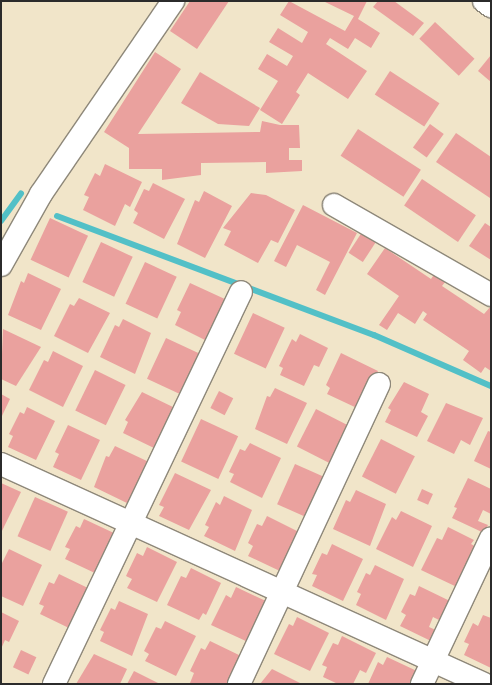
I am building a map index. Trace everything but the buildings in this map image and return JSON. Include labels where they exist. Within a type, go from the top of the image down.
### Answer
[{"type":"street","points":[[1,265],[41,194],[173,1]]},
{"type":"street","points":[[484,1],[491,6]]},
{"type":"street","points":[[334,205],[491,295]]},
{"type":"street","points":[[54,684],[241,292]]},
{"type":"street","points":[[239,684],[379,384]]},
{"type":"street","points":[[1,464],[484,684]]},
{"type":"street","points":[[422,684],[491,538]]},
{"type":"waterway","points":[[1,221],[21,193]]},
{"type":"waterway","points":[[57,216],[374,335],[491,386]]}]
